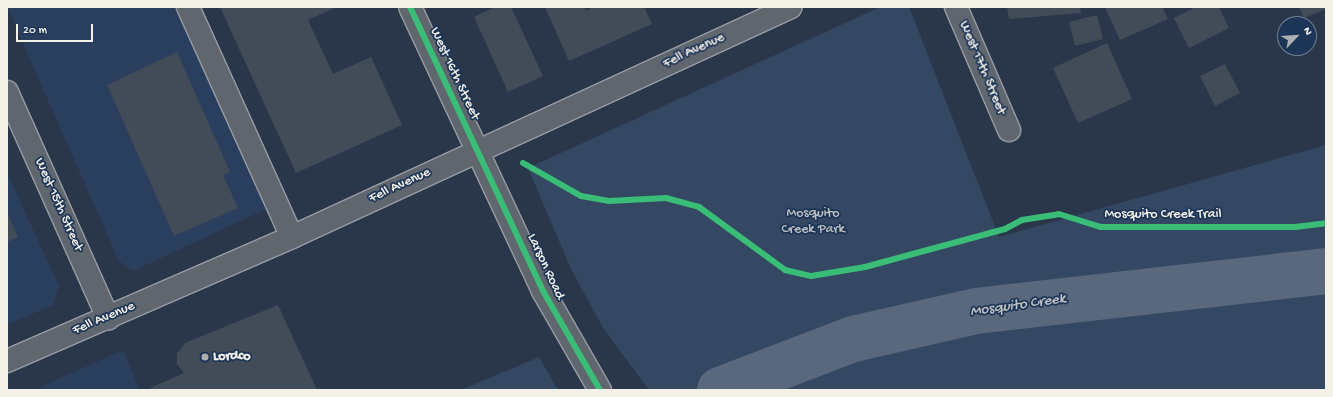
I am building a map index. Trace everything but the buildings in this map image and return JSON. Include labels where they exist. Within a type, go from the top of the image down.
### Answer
[{"type":"street","points":[[188,7],[292,237]]},
{"type":"street","name":"West 16th Street","points":[[410,7],[476,150]]},
{"type":"street","name":"West 17th Street","points":[[956,7],[1008,130]]},
{"type":"street","name":"Fell Avenue","points":[[7,361],[292,237],[476,150],[786,8]]},
{"type":"street","name":"West 15th Street","points":[[7,92],[108,318]]},
{"type":"street","name":"Larson Road","points":[[476,150],[543,291],[597,385]]},
{"type":"shaded area","points":[[7,7],[175,7],[266,209],[133,271],[119,261]]},
{"type":"shaded area","points":[[7,173],[59,286],[53,305],[7,325]]},
{"type":"shaded area","points":[[123,350],[140,390],[34,390]]},
{"type":"green space","name":"Mosquito Creek Park","points":[[880,7],[909,7],[999,237],[1326,145],[1326,390],[649,390],[603,328],[571,269],[528,168]]},
{"type":"green space","points":[[539,357],[558,390],[461,390]]},
{"type":"waterway","name":"Mosquito Creek","points":[[720,390],[853,339],[976,311],[1326,271]]},
{"type":"cycle path","points":[[410,7],[543,291],[600,390]]},
{"type":"cycle path","name":"Mosquito Creek Trail","points":[[523,163],[581,196],[609,201],[666,198],[699,207],[785,270],[811,276],[865,267],[1005,229],[1022,220],[1059,214],[1101,227],[1295,227],[1326,223]]},
{"type":"place","name":"Lordco","points":[[205,357]]}]
